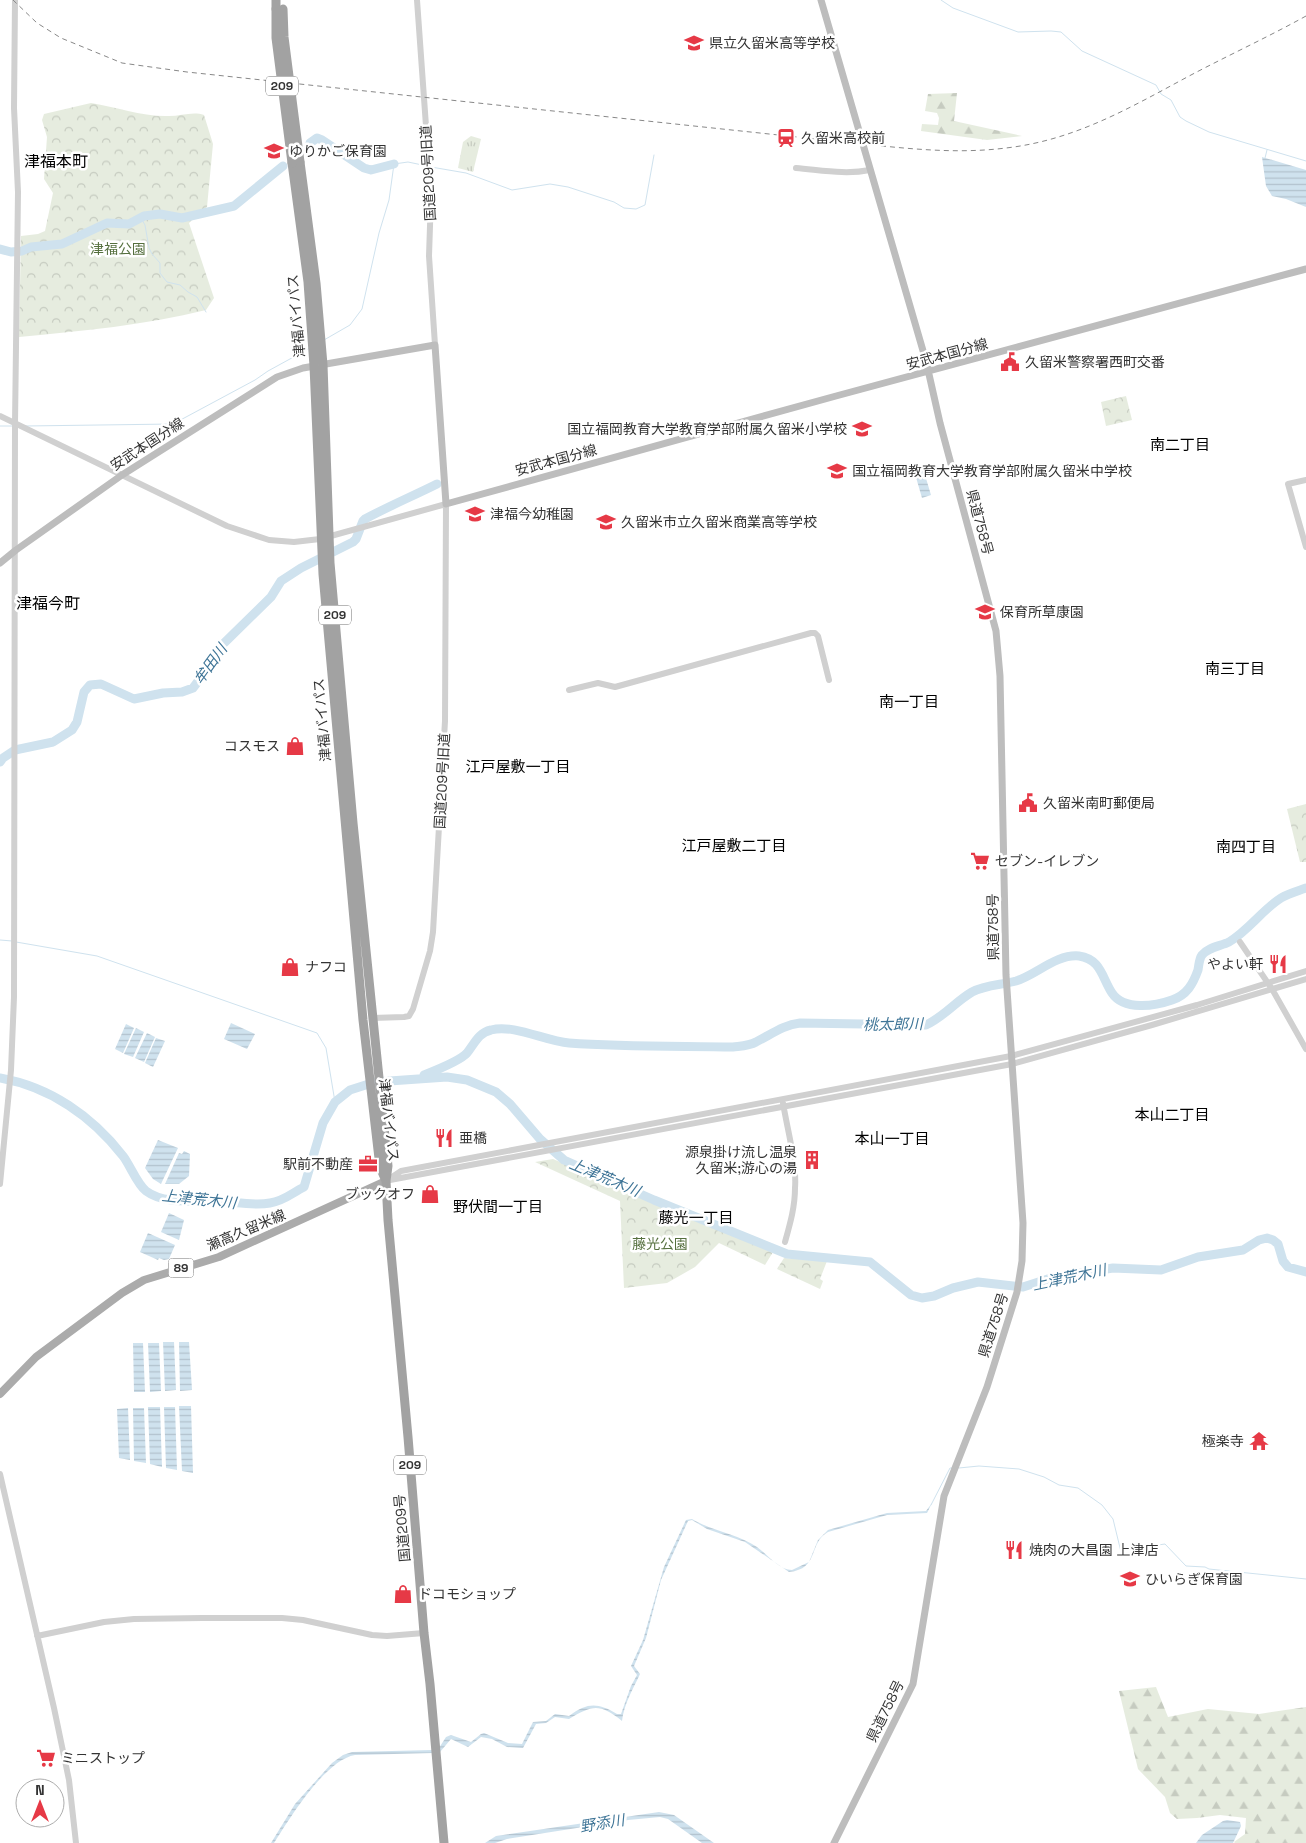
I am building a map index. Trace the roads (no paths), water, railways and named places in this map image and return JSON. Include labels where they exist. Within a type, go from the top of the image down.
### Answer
[{"type":"highway","name":"津福バイパス","points":[[280,5],[296,163],[316,283],[325,538],[348,865],[377,1100],[388,1166],[386,1181]]},
{"type":"highway","name":"津福バイパス","points":[[325,538],[372,1018],[373,1066]]},
{"type":"highway","name":"国道209号","points":[[386,1181],[424,1633],[444,1843]]},
{"type":"main road","name":"県道758号","points":[[821,0],[928,372],[998,642],[1006,975],[1023,1222],[1023,1252],[1017,1292],[987,1387],[944,1496],[913,1684],[834,1843]]},
{"type":"main road","name":"安武本国分線","points":[[446,504],[1306,269]]},
{"type":"main road","name":"安武本国分線","points":[[0,563],[122,475],[276,377],[303,368],[435,345]]},
{"type":"main road","points":[[435,345],[446,504]]},
{"type":"main road","name":"瀬高久留米線","points":[[0,1394],[42,1352],[122,1293],[144,1280],[228,1253],[386,1181]]},
{"type":"street","points":[[0,1184],[10,1087],[14,997],[15,424],[18,192],[14,108],[15,0]]},
{"type":"street","name":"国道209号旧道","points":[[416,0],[431,196],[430,256],[435,345]]},
{"type":"street","points":[[796,168],[840,173],[870,170]]},
{"type":"street","points":[[0,416],[227,526],[269,540],[294,542],[325,538],[446,504]]},
{"type":"street","points":[[1306,480],[1288,484],[1306,547]]},
{"type":"street","name":"国道209号旧道","points":[[372,1018],[409,1016],[413,1009],[430,951],[433,932],[445,721],[446,504]]},
{"type":"street","points":[[570,690],[598,683],[615,687],[811,633],[815,633],[818,636],[830,680]]},
{"type":"street","points":[[1240,942],[1269,986],[1306,1049]]},
{"type":"street","points":[[386,1181],[783,1107],[1012,1060],[1152,1025],[1306,972]]},
{"type":"street","points":[[1269,986],[1306,979]]},
{"type":"street","points":[[386,1181],[401,1171],[782,1099],[1012,1060]]},
{"type":"street","points":[[782,1099],[796,1186],[793,1215],[784,1242]]},
{"type":"street","points":[[0,1474],[69,1780],[76,1843]]},
{"type":"street","points":[[38,1636],[104,1622],[134,1619],[202,1618],[303,1620],[372,1635],[387,1636],[424,1633]]},
{"type":"water","points":[[1262,157],[1306,170],[1306,207],[1272,196],[1266,186]]},
{"type":"water","points":[[922,465],[931,495],[922,498],[913,467]]},
{"type":"water","points":[[231,1023],[255,1034],[247,1049],[224,1039]]},
{"type":"water","points":[[126,1024],[134,1028],[123,1053],[115,1049]]},
{"type":"water","points":[[136,1028],[144,1032],[133,1057],[124,1054]]},
{"type":"water","points":[[147,1033],[155,1037],[144,1062],[135,1058]]},
{"type":"water","points":[[156,1038],[165,1041],[153,1067],[145,1063]]},
{"type":"water","points":[[158,1140],[178,1148],[161,1184],[153,1179],[145,1168]]},
{"type":"water","points":[[184,1151],[190,1154],[189,1176],[179,1184],[165,1184],[179,1153],[182,1154]]},
{"type":"water","points":[[169,1213],[184,1220],[179,1240],[161,1232]]},
{"type":"water","points":[[148,1233],[175,1245],[169,1259],[159,1258],[158,1260],[140,1252]]},
{"type":"water","points":[[163,1342],[174,1342],[176,1390],[165,1391]]},
{"type":"water","points":[[179,1342],[189,1342],[192,1390],[180,1391]]},
{"type":"water","points":[[133,1343],[143,1343],[145,1392],[134,1392]]},
{"type":"water","points":[[148,1343],[159,1343],[161,1391],[150,1392]]},
{"type":"water","points":[[179,1406],[191,1406],[193,1473],[182,1471]]},
{"type":"water","points":[[148,1407],[160,1407],[162,1467],[150,1464]]},
{"type":"water","points":[[164,1407],[175,1407],[177,1470],[166,1468]]},
{"type":"water","points":[[128,1408],[130,1460],[119,1458],[117,1409]]},
{"type":"water","points":[[133,1408],[144,1408],[146,1463],[134,1461]]},
{"type":"water","points":[[932,1503],[927,1513],[887,1515],[828,1532],[818,1542],[809,1561],[818,1540],[828,1530],[887,1513],[926,1511]]},
{"type":"water","points":[[692,1519],[750,1543],[776,1563],[745,1542],[707,1529],[692,1520],[688,1521],[661,1580],[646,1638],[634,1666],[640,1674],[627,1703],[622,1721],[608,1711],[596,1708],[584,1711],[569,1719],[555,1717],[546,1723],[536,1724],[523,1748],[507,1747],[492,1739],[481,1737],[468,1747],[451,1739],[440,1752],[433,1753],[355,1755],[344,1759],[320,1778],[299,1805],[274,1843],[271,1843],[295,1804],[332,1763],[343,1755],[352,1752],[432,1750],[439,1748],[446,1737],[451,1735],[471,1742],[484,1733],[508,1743],[522,1744],[533,1722],[546,1721],[555,1714],[569,1716],[582,1708],[598,1706],[621,1714],[637,1675],[631,1666],[643,1640],[664,1567],[686,1520]]},
{"type":"water","points":[[809,1562],[799,1570],[789,1572],[780,1566],[792,1570]]},
{"type":"water","name":"野添川","points":[[659,1812],[674,1815],[714,1843],[702,1843],[668,1819],[660,1817],[628,1820],[507,1839],[495,1843],[485,1843],[496,1836]]},
{"type":"water","points":[[1227,1820],[1240,1822],[1241,1826],[1233,1843],[1196,1843],[1202,1835]]},
{"type":"waterway","points":[[941,0],[953,8],[1018,32],[1061,32],[1082,51],[1156,85],[1161,94],[1171,100],[1180,117],[1186,121],[1209,132],[1306,161]]},
{"type":"waterway","points":[[310,143],[317,138],[322,140],[364,168],[371,170],[394,164]]},
{"type":"waterway","points":[[1265,158],[1267,150]]},
{"type":"waterway","points":[[431,167],[466,173],[512,190],[550,184],[568,187],[614,202],[624,208],[636,209],[645,205],[654,155]]},
{"type":"waterway","points":[[324,340],[350,325],[362,309],[379,233],[389,200],[394,164],[408,162],[427,166]]},
{"type":"waterway","points":[[0,249],[11,252],[22,251],[31,247],[62,244],[107,223],[129,224],[144,216],[160,214],[182,218],[234,206],[283,166]]},
{"type":"waterway","points":[[141,218],[145,225],[149,248],[160,263],[160,273],[167,282],[180,285],[197,297],[206,312]]},
{"type":"waterway","points":[[26,426],[173,424],[310,348]]},
{"type":"waterway","points":[[0,426],[12,426]]},
{"type":"waterway","name":"牟田川","points":[[0,762],[15,750],[53,742],[72,730],[77,722],[84,692],[90,685],[101,684],[134,699],[163,693],[182,692],[193,688],[216,651],[271,597],[281,581],[301,568],[353,542],[365,519],[437,484]]},
{"type":"waterway","name":"桃太郎川","points":[[424,1075],[464,1056],[483,1033],[500,1029],[510,1029],[569,1043],[733,1047],[751,1044],[783,1028],[800,1023],[926,1025],[972,992],[988,986],[1016,981],[1054,961],[1071,956],[1079,956],[1092,961],[1100,970],[1112,993],[1124,1003],[1132,1005],[1157,1004],[1177,998],[1186,992],[1194,980],[1200,958],[1205,952],[1229,942],[1281,898],[1306,888]]},
{"type":"waterway","points":[[0,940],[12,941]]},
{"type":"waterway","points":[[16,942],[97,956],[317,1033],[326,1048],[335,1102]]},
{"type":"waterway","name":"上津荒木川","points":[[0,1078],[36,1088],[69,1105],[84,1116],[98,1128],[123,1156],[146,1191],[163,1199],[221,1201],[245,1204],[264,1204],[284,1199],[304,1187],[323,1123],[335,1102],[350,1090],[375,1082],[447,1077],[467,1080],[496,1092],[510,1104],[540,1139],[564,1160],[654,1200],[787,1254],[870,1262],[911,1295],[922,1298],[978,1282],[1023,1287],[1054,1277],[1113,1268],[1161,1270],[1198,1257],[1243,1250],[1259,1240],[1267,1238],[1278,1244],[1283,1261],[1288,1267],[1306,1272]]},
{"type":"waterway","points":[[959,1468],[979,1466],[1019,1469],[1044,1477],[1059,1485],[1078,1488],[1102,1505],[1113,1519],[1122,1556],[1135,1556],[1158,1545],[1165,1544],[1186,1566],[1306,1579]]},
{"type":"waterway","points":[[931,1505],[950,1468],[952,1468]]},
{"type":"railway","points":[[13,0],[37,23],[61,38],[122,63],[187,72],[863,144],[952,151],[988,150],[1032,144],[1079,130],[1125,110],[1306,16]]},
{"type":"place","name":"県立久留米高等学校","points":[[694,43]]},
{"type":"place","name":"久留米高校前","points":[[786,138]]},
{"type":"place","name":"ゆりかご保育園","points":[[274,151]]},
{"type":"place","name":"久留米警察署西町交番","points":[[1010,362]]},
{"type":"place","name":"国立福岡教育大学教育学部附属久留米小学校","points":[[862,429]]},
{"type":"place","name":"国立福岡教育大学教育学部附属久留米中学校","points":[[837,471]]},
{"type":"place","name":"津福今幼稚園","points":[[475,514]]},
{"type":"place","name":"久留米市立久留米商業高等学校","points":[[606,522]]},
{"type":"place","name":"保育所草康園","points":[[985,612]]},
{"type":"place","name":"コスモス","points":[[295,746]]},
{"type":"place","name":"久留米南町郵便局","points":[[1028,803]]},
{"type":"place","name":"セブン-イレブン","points":[[980,861]]},
{"type":"place","name":"やよい軒","points":[[1278,964]]},
{"type":"place","name":"ナフコ","points":[[290,967]]},
{"type":"place","name":"亜橋","points":[[444,1138]]},
{"type":"place","name":"源泉掛け流し温泉 久留米;游心の湯","points":[[812,1160]]},
{"type":"place","name":"駅前不動産","points":[[368,1164]]},
{"type":"place","name":"ブックオフ","points":[[430,1194]]},
{"type":"place","name":"極楽寺","points":[[1259,1441]]},
{"type":"place","name":"焼肉の大昌園 上津店","points":[[1014,1550]]},
{"type":"place","name":"ひいらぎ保育園","points":[[1130,1579]]},
{"type":"place","name":"ドコモショップ","points":[[403,1594]]},
{"type":"place","name":"ミニストップ","points":[[46,1758]]},
{"type":"district","name":"津福本町","points":[[56,161]]},
{"type":"district","name":"南二丁目","points":[[1180,444]]},
{"type":"district","name":"津福今町","points":[[48,603]]},
{"type":"district","name":"南三丁目","points":[[1235,668]]},
{"type":"district","name":"南一丁目","points":[[909,701]]},
{"type":"district","name":"江戸屋敷一丁目","points":[[518,766]]},
{"type":"district","name":"江戸屋敷二丁目","points":[[734,845]]},
{"type":"district","name":"南四丁目","points":[[1246,846]]},
{"type":"district","name":"本山二丁目","points":[[1172,1114]]},
{"type":"district","name":"本山一丁目","points":[[892,1138]]},
{"type":"district","name":"野伏間一丁目","points":[[498,1206]]},
{"type":"district","name":"藤光一丁目","points":[[696,1217]]},
{"type":"park label","name":"津福公園","points":[[118,249]]},
{"type":"park label","name":"藤光公園","points":[[660,1244]]}]
